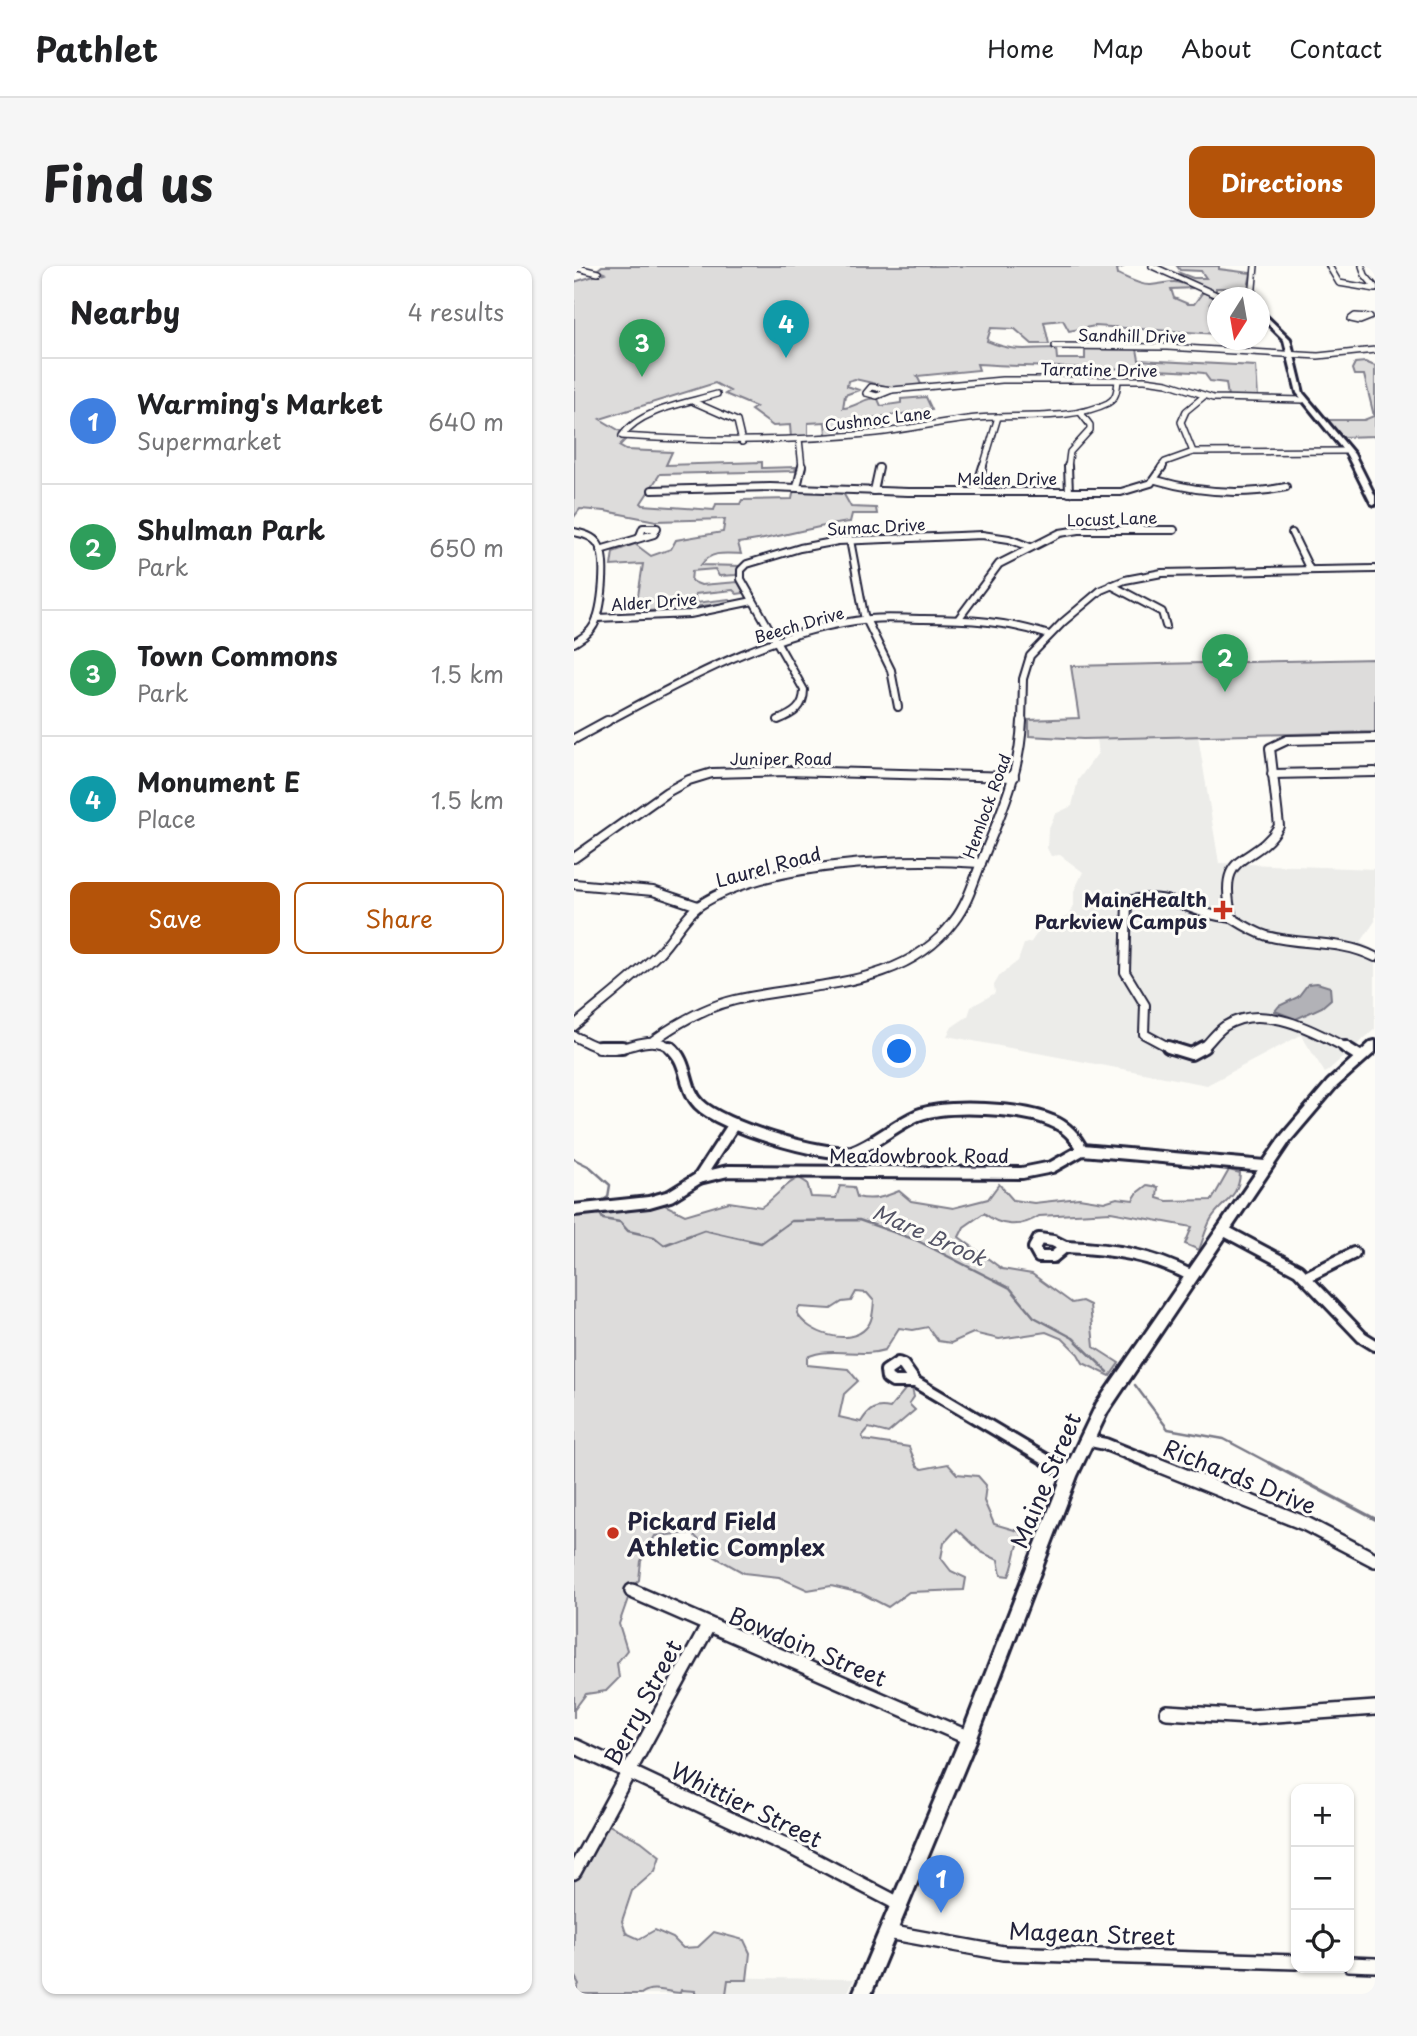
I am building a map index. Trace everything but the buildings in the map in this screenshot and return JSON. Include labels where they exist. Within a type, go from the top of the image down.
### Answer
[{"type":"street","points":[[1152,266],[1207,291]]},
{"type":"street","points":[[1253,287],[1255,266]]},
{"type":"street","points":[[1329,266],[1339,283],[1351,287],[1375,288]]},
{"type":"street","points":[[1362,266],[1375,288]]},
{"type":"street","points":[[574,267],[598,272]]},
{"type":"street","points":[[1176,270],[1176,277]]},
{"type":"street","points":[[1270,322],[1284,335],[1292,355],[1296,385],[1303,400],[1347,451],[1375,503]]},
{"type":"street","name":"Sandhill Drive","points":[[1055,346],[1167,347],[1325,356],[1375,350]]},
{"type":"street","name":"Tarratine Drive","points":[[892,390],[1002,380],[1118,380],[1160,382],[1203,397],[1303,400]]},
{"type":"street","name":"Cushnoc Lane","points":[[694,402],[639,421],[625,429],[622,436],[741,442],[799,439],[877,433],[998,417],[1080,412],[1110,402],[1117,394],[1118,380]]},
{"type":"street","points":[[694,402],[717,394]]},
{"type":"street","points":[[1193,453],[1181,431],[1181,422],[1188,408],[1203,397]]},
{"type":"street","points":[[694,402],[737,421],[740,425],[741,442]]},
{"type":"street","points":[[1069,493],[1070,452],[1090,430],[1090,425],[1080,412]]},
{"type":"street","points":[[975,492],[998,417]]},
{"type":"street","points":[[797,487],[802,466],[799,439]]},
{"type":"street","name":"Melden Drive","points":[[652,489],[797,487],[874,491],[1121,492],[1142,488],[1156,480],[1165,462],[1193,453],[1347,451]]},
{"type":"street","points":[[874,491],[878,468]]},
{"type":"street","points":[[1156,480],[1211,493],[1255,492],[1286,487]]},
{"type":"street","name":"Locust Lane","points":[[959,618],[993,569],[1030,547],[1068,531],[1174,530]]},
{"type":"street","points":[[574,532],[585,534],[598,544],[604,559],[597,618],[588,633],[574,643]]},
{"type":"street","points":[[1292,533],[1310,570]]},
{"type":"street","name":"Sumac Drive","points":[[778,720],[798,711],[805,694],[740,576],[741,570],[747,564],[818,544],[850,540],[982,535],[1009,539],[1030,547]]},
{"type":"street","points":[[600,550],[639,538]]},
{"type":"street","points":[[850,540],[866,620],[891,670],[898,707]]},
{"type":"street","name":"Hemlock Road","points":[[654,1040],[699,1013],[728,1002],[847,983],[900,966],[924,951],[952,925],[964,904],[1014,777],[1021,749],[1024,671],[1030,656],[1049,635],[1101,590],[1111,585],[1162,573],[1375,569]]},
{"type":"street","points":[[1111,585],[1162,612],[1166,626]]},
{"type":"street","name":"Alder Drive","points":[[597,618],[690,614],[754,601]]},
{"type":"street","name":"Beech Drive","points":[[574,739],[715,666],[776,642],[866,620],[959,618],[1007,621],[1049,635]]},
{"type":"street","points":[[1232,918],[1228,884],[1231,868],[1274,834],[1279,826],[1269,752],[1277,743],[1375,738]]},
{"type":"street","name":"Juniper Road","points":[[574,858],[667,792],[689,780],[712,773],[787,771],[1014,777]]},
{"type":"street","points":[[1272,774],[1375,772]]},
{"type":"street","name":"Laurel Road","points":[[574,1026],[660,952],[698,906],[748,884],[825,866],[863,862],[981,863]]},
{"type":"street","points":[[574,884],[634,888],[698,906]]},
{"type":"street","points":[[1360,1057],[1307,1029],[1267,1019],[1240,1020],[1228,1024],[1217,1032],[1200,1053],[1193,1055],[1171,1050],[1147,1037],[1143,1030],[1145,1005],[1125,972],[1125,907],[1127,901],[1140,897],[1166,897],[1211,916],[1232,918],[1271,937],[1340,943],[1375,957]]},
{"type":"street","points":[[574,1036],[607,1049],[654,1040],[667,1045],[682,1061],[692,1096],[700,1107],[734,1124],[824,1153],[840,1154],[871,1145],[911,1118],[925,1112],[953,1110],[1045,1118],[1058,1124],[1080,1143],[1082,1150],[1265,1166]]},
{"type":"street","name":"Maine Street","points":[[862,1994],[969,1738],[1070,1474],[1102,1408],[1265,1166],[1313,1104],[1375,1045]]},
{"type":"street","points":[[699,1178],[734,1124]]},
{"type":"street","name":"Meadowbrook Road","points":[[574,1210],[649,1202],[670,1196],[699,1178],[728,1171],[1022,1172],[1052,1167],[1082,1150]]},
{"type":"street","points":[[1223,1230],[1288,1263],[1306,1277],[1354,1329],[1375,1345]]},
{"type":"street","points":[[1065,1247],[1133,1251],[1157,1258],[1192,1276]]},
{"type":"street","points":[[1306,1277],[1354,1253]]},
{"type":"street","points":[[915,1382],[1070,1474]]},
{"type":"street","name":"Richards Drive","points":[[1086,1440],[1105,1444],[1253,1501],[1315,1528],[1375,1560]]},
{"type":"street","name":"Bowdoin Street","points":[[632,1591],[969,1738]]},
{"type":"street","name":"Berry Street","points":[[574,1872],[708,1626]]},
{"type":"street","points":[[1167,1712],[1249,1717],[1375,1708]]},
{"type":"street","name":"Whittier Street","points":[[574,1746],[792,1848],[899,1904]]},
{"type":"street","name":"Magean Street","points":[[888,1933],[1003,1953],[1291,1962]]},
{"type":"street","points":[[1354,1964],[1375,1965]]},
{"type":"shaded area","points":[[602,266],[1125,266],[1117,269],[1118,274],[1139,283],[1151,285],[1176,282],[1194,288],[1171,289],[1174,298],[1188,304],[1194,304],[1203,292],[1207,294],[1207,333],[1095,326],[1069,331],[1063,320],[1044,322],[1049,344],[1032,344],[1015,329],[991,328],[987,341],[1014,348],[1056,348],[1057,359],[1085,359],[1085,348],[1137,349],[1139,360],[1256,366],[1258,398],[1228,397],[1226,383],[1210,381],[1204,373],[977,364],[979,370],[917,376],[922,386],[894,388],[855,379],[848,381],[847,386],[859,390],[845,395],[843,408],[873,399],[878,399],[881,406],[901,403],[901,399],[926,397],[932,410],[841,422],[842,434],[826,435],[825,422],[808,423],[808,437],[791,438],[790,425],[773,426],[751,410],[756,407],[725,394],[730,391],[715,383],[600,419],[620,431],[619,437],[625,440],[619,446],[626,450],[672,452],[666,465],[762,462],[762,468],[796,467],[795,471],[660,474],[641,503],[643,505],[714,510],[716,504],[740,504],[742,500],[792,499],[794,489],[842,491],[851,507],[876,508],[877,514],[852,514],[850,522],[738,543],[741,554],[713,555],[701,565],[741,566],[736,575],[719,576],[715,569],[692,571],[691,581],[701,585],[738,582],[744,593],[737,594],[733,590],[695,594],[696,603],[729,599],[732,603],[649,611],[637,602],[643,564],[611,566],[613,552],[635,544],[651,556],[671,549],[676,540],[723,532],[725,519],[656,521],[580,509],[574,517],[574,282],[604,273],[597,270]]},
{"type":"shaded area","points":[[1177,266],[1219,266],[1219,269],[1251,273],[1248,287],[1207,288],[1184,279],[1180,273],[1193,278],[1206,278],[1201,271],[1180,270]]},
{"type":"shaded area","points":[[1365,362],[1375,366],[1375,436],[1342,437],[1325,420],[1364,420],[1374,416],[1364,375],[1354,375],[1352,369],[1355,363]]},
{"type":"shaded area","points":[[1375,659],[1375,732],[1083,739],[1029,736],[1029,720],[1079,718],[1071,666]]},
{"type":"shaded area","name":"MaineHealth Parkview Campus","points":[[1198,736],[1219,863],[1375,869],[1375,921],[1361,942],[1375,951],[1375,1029],[1325,1073],[1301,1035],[1207,1085],[947,1036],[952,1027],[968,1016],[971,1007],[995,993],[994,985],[1000,975],[1018,961],[1024,944],[1031,942],[1040,929],[1068,916],[1074,905],[1074,891],[1083,872],[1060,855],[1051,856],[1047,848],[1048,830],[1055,814],[1072,806],[1078,780],[1098,753],[1096,739]]},
{"type":"shaded area","points":[[1317,983],[1330,987],[1331,999],[1322,1007],[1296,1019],[1275,1011],[1279,1006],[1298,997],[1308,984]]},
{"type":"shaded area","points":[[1229,1170],[1240,1173],[1237,1189],[1211,1219],[1199,1250],[1185,1244],[1192,1227],[1111,1212],[1039,1216],[1018,1224],[997,1221],[984,1213],[964,1227],[959,1237],[1002,1269],[1032,1274],[1072,1303],[1082,1301],[1090,1305],[1094,1347],[1119,1363],[1110,1376],[1083,1363],[1063,1339],[1046,1332],[999,1339],[973,1333],[951,1343],[938,1341],[928,1327],[913,1330],[899,1328],[885,1350],[865,1353],[826,1352],[807,1357],[807,1365],[848,1369],[858,1381],[844,1394],[839,1417],[861,1422],[873,1409],[890,1408],[907,1387],[912,1388],[914,1397],[909,1404],[915,1410],[888,1433],[869,1428],[862,1436],[864,1440],[909,1447],[917,1466],[922,1469],[948,1464],[957,1474],[978,1476],[986,1485],[984,1501],[994,1524],[1023,1535],[1009,1576],[1001,1575],[998,1560],[981,1552],[957,1529],[944,1543],[941,1558],[951,1571],[966,1578],[964,1590],[909,1592],[888,1607],[861,1593],[831,1586],[808,1590],[779,1577],[744,1573],[715,1557],[692,1533],[655,1536],[641,1561],[639,1580],[632,1587],[619,1624],[627,1650],[617,1663],[619,1678],[606,1691],[586,1694],[574,1710],[574,1215],[641,1209],[663,1204],[685,1215],[729,1202],[761,1207],[799,1178],[807,1183],[811,1197],[836,1198],[840,1186],[854,1187],[857,1197],[879,1198],[899,1191],[911,1201],[953,1208],[988,1199],[999,1184],[1013,1200],[1034,1203],[1079,1198],[1104,1202],[1117,1198],[1133,1200],[1147,1185],[1158,1187],[1157,1198],[1167,1201],[1212,1200]],"holes":[[[856,1292],[867,1293],[874,1301],[872,1315],[866,1328],[859,1334],[839,1337],[819,1332],[797,1313],[799,1307],[831,1309],[842,1302],[851,1301]]]},
{"type":"shaded area","points":[[607,1824],[641,1841],[660,1856],[655,1871],[632,1891],[622,1921],[626,1933],[639,1939],[655,1930],[673,1938],[683,1948],[698,1947],[714,1932],[744,1940],[750,1953],[747,1980],[728,1980],[726,1994],[695,1994],[695,1991],[681,1990],[680,1993],[654,1989],[641,1994],[574,1994],[579,1984],[574,1975],[574,1882]]},
{"type":"shaded area","points":[[574,1976],[854,1979],[847,1994],[574,1994]]},
{"type":"waterway","name":"Mare Brook","points":[[574,1159],[590,1167],[610,1185],[608,1197],[602,1201]]},
{"type":"waterway","name":"Mare Brook","points":[[599,1212],[603,1219],[620,1222],[628,1231],[654,1237],[664,1245],[704,1230],[761,1243],[791,1221],[859,1220],[916,1240],[1010,1288],[1034,1317],[1073,1338],[1108,1372]]},
{"type":"waterway","name":"Mare Brook","points":[[1135,1385],[1168,1429],[1224,1439],[1273,1465]]},
{"type":"waterway","name":"Mare Brook","points":[[1269,1463],[1375,1519]]},
{"type":"place","name":"Monument E","points":[[786,358]]},
{"type":"place","name":"Town Commons","points":[[642,377]]},
{"type":"place","name":"Shulman Park","points":[[1225,692]]},
{"type":"place","name":"MaineHealth Parkview Campus","points":[[1223,910]]},
{"type":"place","name":"Pickard Field Athletic Complex","points":[[613,1533]]},
{"type":"place","name":"Warming's Market","points":[[941,1913]]}]
